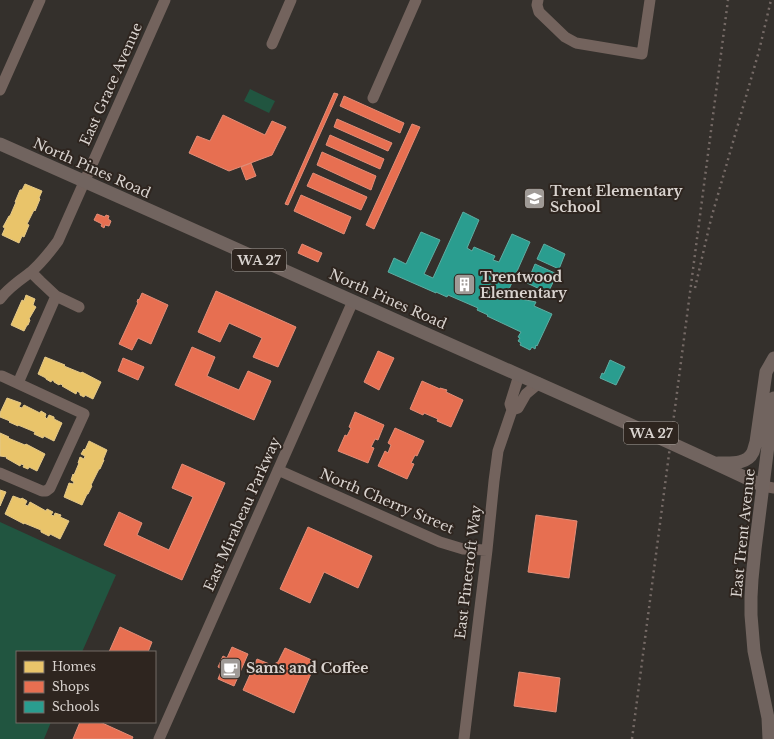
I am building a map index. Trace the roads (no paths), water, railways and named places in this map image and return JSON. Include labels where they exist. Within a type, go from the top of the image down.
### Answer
[{"type":"main road","name":"North Pines Road","points":[[0,144],[647,431],[768,487]]},
{"type":"main road","points":[[714,462],[737,463],[746,459],[752,453],[756,442],[766,372],[774,358]]},
{"type":"main road","name":"East Trent Avenue","points":[[769,739],[768,718],[754,651],[751,615],[752,579],[768,487],[774,398]]},
{"type":"main road","name":"East Trent Avenue","points":[[768,718],[774,733]]},
{"type":"street","points":[[0,90],[40,0]]},
{"type":"street","name":"East Grace Avenue","points":[[0,299],[16,283],[31,272],[58,241],[165,0]]},
{"type":"street","points":[[272,44],[291,0]]},
{"type":"street","points":[[373,98],[416,0]]},
{"type":"street","points":[[538,0],[537,5],[539,12],[565,36],[576,43],[642,54],[650,0]]},
{"type":"street","points":[[31,272],[56,296],[79,307]]},
{"type":"street","points":[[18,384],[56,296]]},
{"type":"street","name":"East Mirabeau Parkway","points":[[159,739],[353,301]]},
{"type":"street","name":"East Pinecroft Way","points":[[464,739],[498,451],[512,410],[510,404],[519,375]]},
{"type":"street","points":[[0,376],[84,414],[50,488],[46,491],[42,492],[0,473]]},
{"type":"street","name":"East Pinecroft Way","points":[[512,410],[518,408],[526,394],[539,383]]},
{"type":"street","name":"North Cherry Street","points":[[278,470],[440,542],[463,549],[487,550]]},
{"type":"railway","points":[[632,739],[728,0]]},
{"type":"railway","points":[[695,288],[711,219],[759,51],[771,0]]},
{"type":"place","name":"Trent Elementary School","points":[[535,199]]},
{"type":"place","name":"Trentwood Elementary","points":[[464,285]]},
{"type":"place","name":"Sams and Coffee","points":[[231,668]]}]
